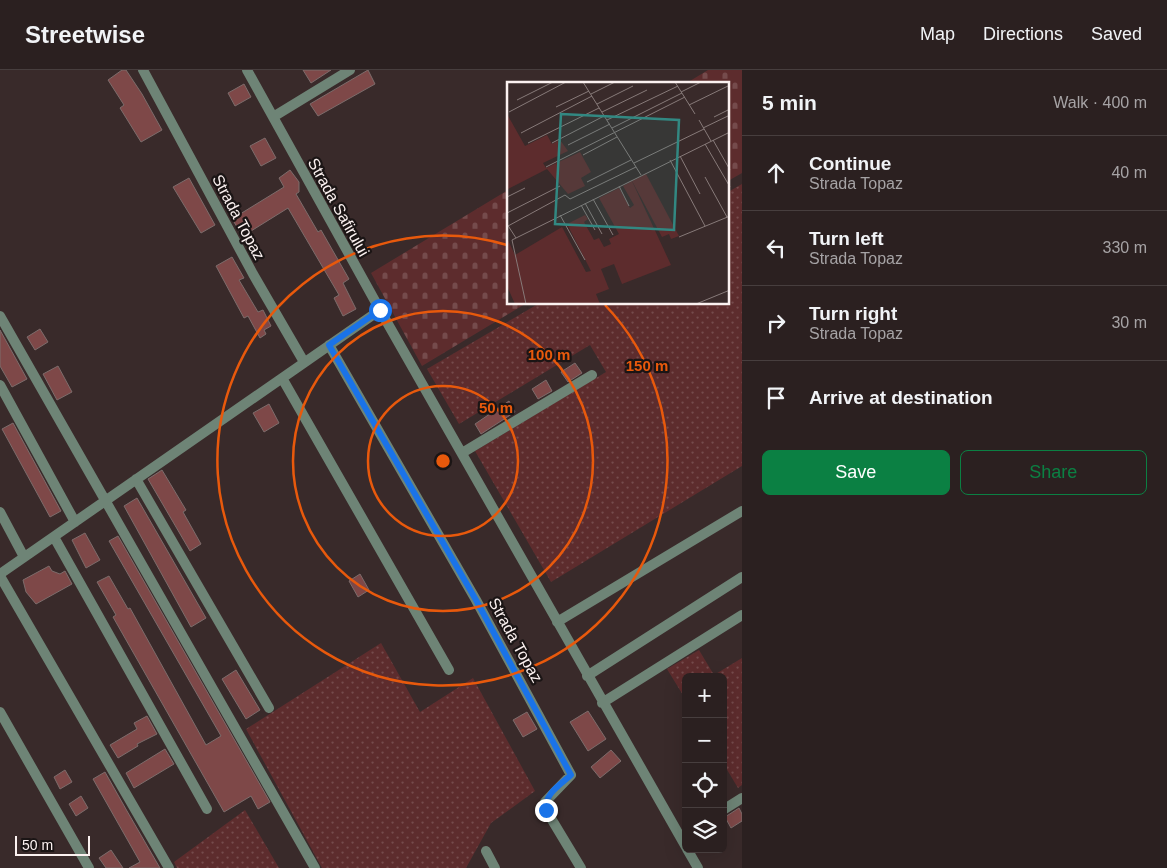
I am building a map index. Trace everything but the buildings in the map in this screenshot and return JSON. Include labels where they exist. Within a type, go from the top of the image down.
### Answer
[{"type":"street","name":"Strada Topaz","points":[[143,70],[253,274],[304,362]]},
{"type":"street","name":"Strada Safirului","points":[[247,70],[602,703],[682,833]]},
{"type":"street","points":[[273,117],[350,70]]},
{"type":"street","points":[[169,868],[0,575],[24,556],[380,310]]},
{"type":"street","points":[[0,316],[315,868]]},
{"type":"street","name":"Strada Topaz","points":[[329,345],[476,600],[571,775],[548,796],[545,802],[546,810],[581,868]]},
{"type":"street","points":[[462,453],[592,375]]},
{"type":"street","points":[[282,378],[449,670]]},
{"type":"street","points":[[0,385],[75,522]]},
{"type":"street","points":[[136,479],[269,708]]},
{"type":"street","points":[[557,622],[742,510]]},
{"type":"street","points":[[0,512],[24,556]]},
{"type":"street","points":[[54,537],[207,809]]},
{"type":"street","points":[[587,676],[742,577]]},
{"type":"street","points":[[602,703],[742,615]]},
{"type":"street","points":[[0,712],[89,868]]},
{"type":"street","points":[[726,808],[742,798]]},
{"type":"street","points":[[486,851],[496,868]]},
{"type":"street","name":"Strada Safirului","points":[[689,853],[698,868]]},
{"type":"green space","points":[[708,70],[742,70],[742,173],[730,180],[730,82],[688,82]]},
{"type":"green space","points":[[742,184],[742,466],[551,582],[475,451],[606,372],[590,345],[459,424],[427,369],[536,305],[730,305],[730,191]]},
{"type":"green space","points":[[507,191],[507,305],[523,305],[422,366],[371,273]]},
{"type":"green space","points":[[381,643],[420,712],[473,678],[535,791],[491,823],[466,868],[322,868],[246,729]]},
{"type":"green space","points":[[699,650],[713,673],[682,673],[682,693],[667,669]]},
{"type":"green space","points":[[742,658],[742,785],[738,788],[727,770],[727,673],[717,673]]},
{"type":"green space","points":[[245,810],[279,868],[177,868],[174,862]]},
{"type":"route","points":[[380,310],[329,345],[432,527],[476,600],[571,775],[548,796],[545,802],[546,810]]}]
